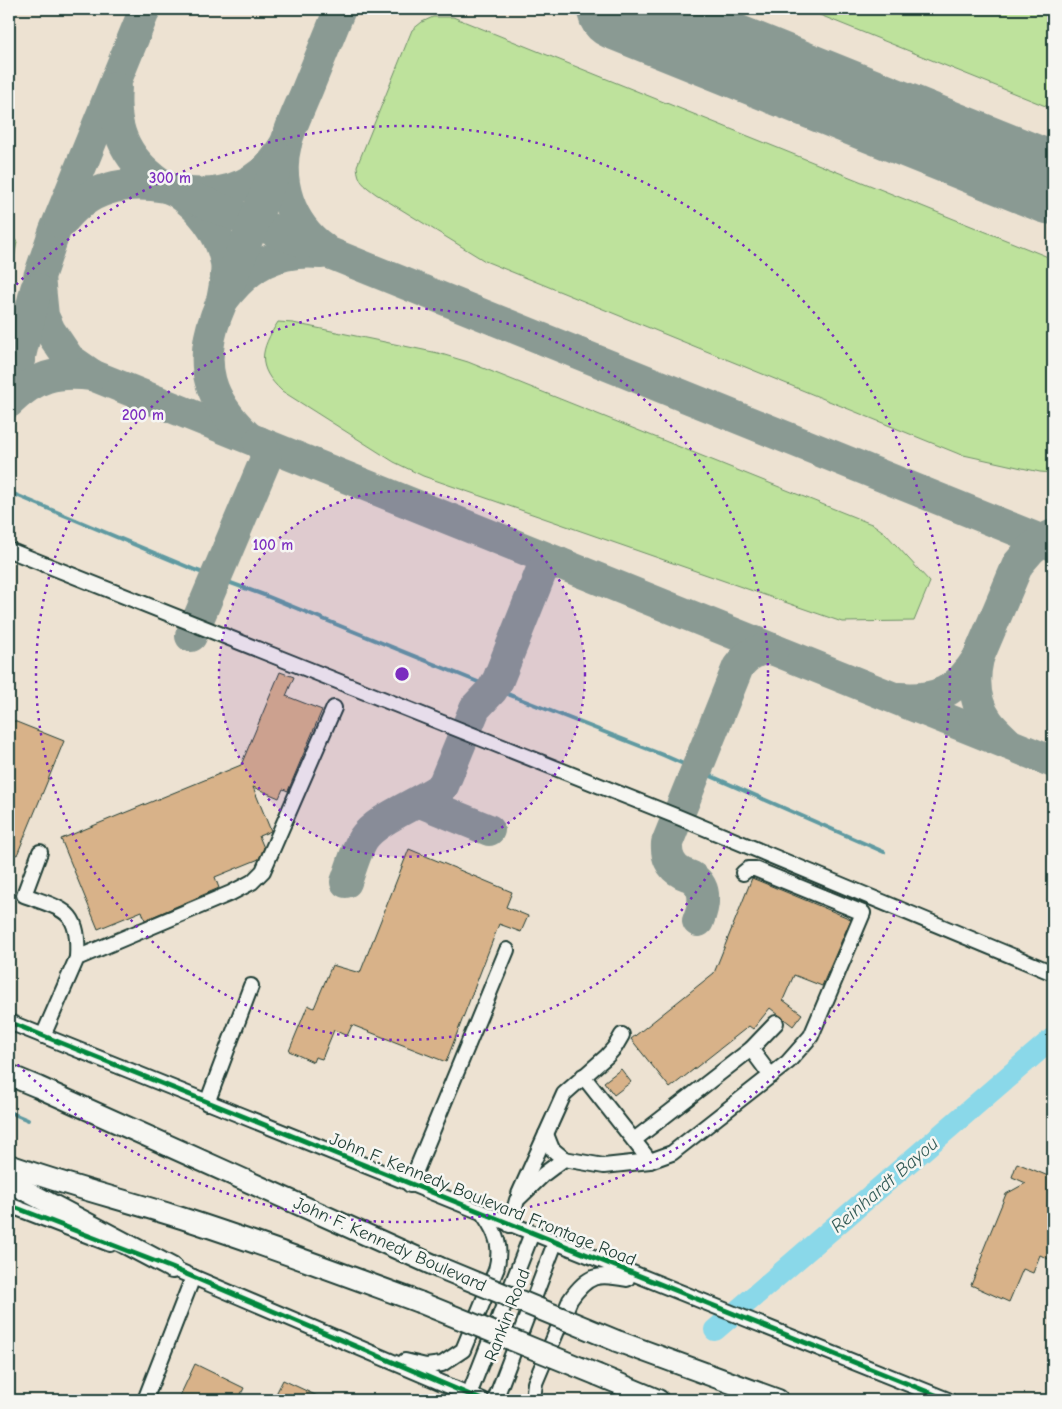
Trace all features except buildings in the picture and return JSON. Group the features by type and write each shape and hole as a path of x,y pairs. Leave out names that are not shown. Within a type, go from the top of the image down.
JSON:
{"highway":[{"name":"John F. Kennedy Boulevard","path":"9,1075 438,1266 617,1341 778,1400"},
{"path":"9,1164 50,1180 172,1216 334,1271 419,1302 658,1400"},
{"path":"9,1182 172,1268"}],"street":[{"path":"9,550 678,817 1053,973"},
{"path":"77,958 231,893 252,882 264,871 334,708"},
{"path":"40,852 24,895 64,910 73,921 78,939 77,958 43,1036"},
{"path":"546,1134 552,1148 564,1159 604,1166 650,1161 672,1153 788,1062 811,1036 863,913 755,869 748,869 743,873"},
{"path":"410,1184 507,950"},
{"path":"207,1102 251,986"},
{"name":"John F. Kennedy Boulevard Frontage Road","path":"9,1022 948,1400"},
{"path":"634,1140 751,1049 776,1023"},
{"path":"510,1225 517,1200 530,1168 564,1094 607,1056 622,1035"},
{"path":"751,1049 771,1076"},
{"path":"583,1076 650,1161"},
{"path":"517,1200 544,1174 564,1159"},
{"path":"9,1205 172,1268 473,1398"},
{"path":"370,1353 426,1366 442,1364 463,1350 496,1270 499,1257 494,1230 484,1214"},
{"name":"Rankin Road","path":"473,1398 532,1233"},
{"name":"Rankin Road","path":"495,1400 555,1243"},
{"path":"533,1400 535,1383 570,1300 578,1288 591,1279 605,1275 665,1287"},
{"path":"144,1400 193,1277"}],"shaded area":[{"path":"9,9 1053,9 1053,1400 9,1400"}],"green space":[{"path":"805,9 1053,9 1053,109"},
{"path":"433,17 453,17 1053,259 1053,473 1040,472 959,454 485,261 376,194 362,183 357,166 412,30 422,22"},
{"path":"9,232 17,242 9,286"},
{"path":"278,322 293,323 438,353 468,362 874,525 885,533 930,582 914,621 842,622 423,476 394,462 282,391 268,374 264,358 267,341"}],"waterway":[{"path":"9,492 195,570 264,595 663,755 884,852"},
{"name":"Reinhardt Bayou","path":"715,1330 1053,1038"},
{"path":"9,1112 28,1120"}],"taxiway":[{"path":"145,9 55,230 39,277 43,316 50,331 69,359 92,375 1053,762"},
{"path":"323,248 302,227 294,215 285,187 283,158 290,130 340,9"},
{"path":"61,223 83,201 108,189 136,185 166,187 142,168 132,157 125,145 117,119 115,104 116,87"},
{"path":"286,143 266,170 243,185 221,192 210,193 198,194 176,191 201,213 219,241 226,262 222,301 242,278 264,262 290,254 305,252 321,253"},
{"path":"247,436 234,423 216,395 210,381 208,350 216,316 280,158"},
{"path":"166,187 1053,545"},
{"path":"9,402 36,289"},
{"path":"9,402 28,386 47,377 67,374 92,375"},
{"path":"191,636 265,461 264,451 259,442"},
{"path":"1007,742 983,715 977,699 975,675 978,658 1018,564 1031,549 1042,540 1053,535"},
{"path":"346,882 358,849 370,831 389,817 443,786 475,708 492,690 498,680 541,572 548,565 559,563"},
{"path":"698,921 702,910 703,892 698,882 692,877 674,868 668,857 667,843 738,667 753,653 773,649"},
{"path":"899,698 925,698 945,691 962,679 978,658"},
{"path":"420,802 489,830"}],"runway":[{"path":"618,9 1053,184"}],"cycle path":[{"path":"9,1022 948,1400"},
{"path":"9,1205 172,1268 482,1400"}]}
